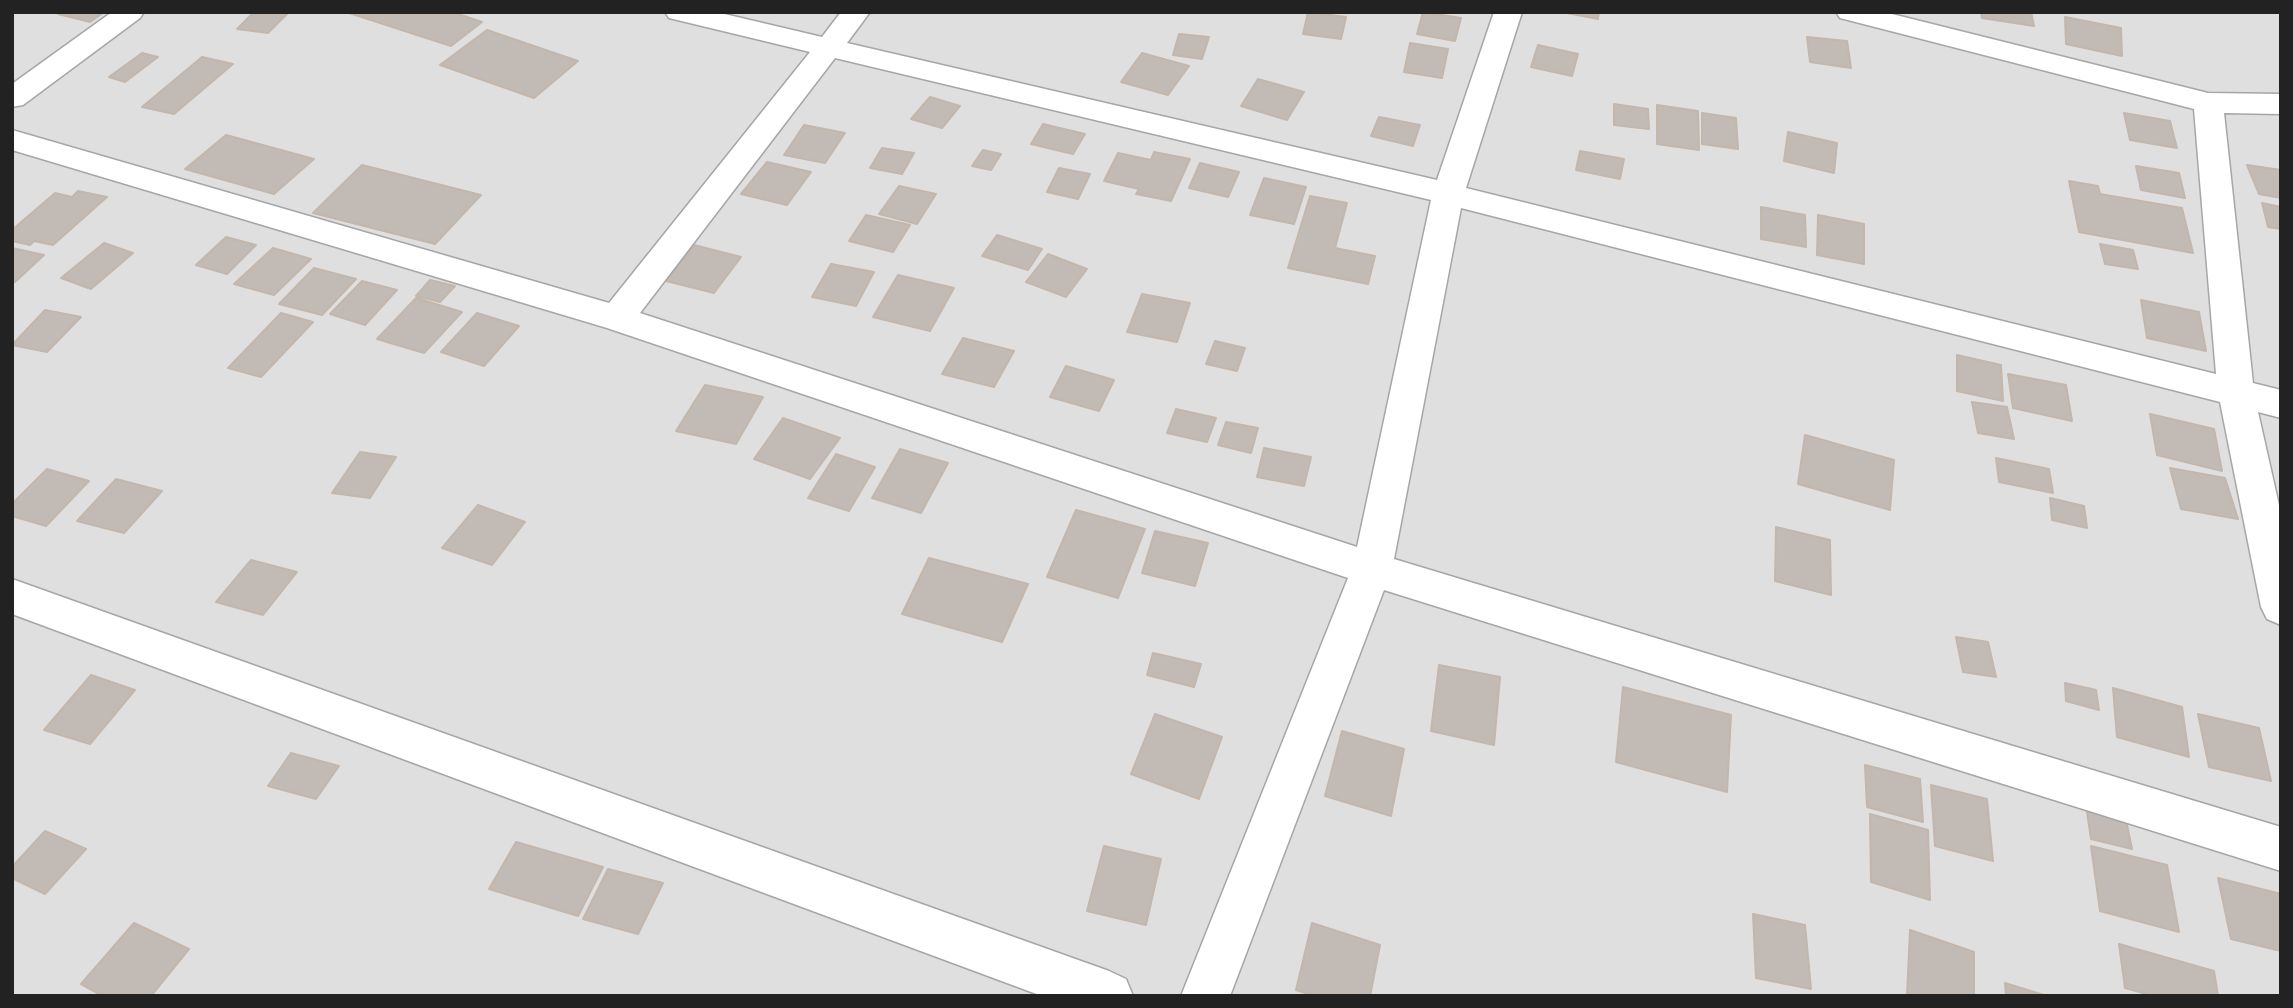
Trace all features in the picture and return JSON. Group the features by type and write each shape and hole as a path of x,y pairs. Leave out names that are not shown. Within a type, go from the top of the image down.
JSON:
{"street":[{"path":"12,98 130,12"},
{"path":"678,12 1448,194 2281,404"},
{"path":"617,318 856,12"},
{"path":"1205,996 1371,569 1448,194 1508,12"},
{"path":"1850,12 2208,103 2281,104"},
{"path":"2208,103 2236,393 2281,607"},
{"path":"12,140 617,318 1371,569 2281,849"},
{"path":"12,596 1109,996"}],"shaded area":[{"path":"12,12 2281,12 2281,996 12,996"}],"building":[{"path":"104,12 90,22 58,14"},
{"path":"254,12 289,12 268,33 237,29"},
{"path":"346,12 452,12 482,22 451,46"},
{"path":"1308,12 1346,17 1341,39 1303,34"},
{"path":"1423,12 1461,18 1455,41 1417,34"},
{"path":"1562,12 1599,12 1598,19"},
{"path":"1981,12 2031,12 2034,26 1982,18"},
{"path":"2065,17 2121,28 2122,56 2066,44"},
{"path":"487,30 578,61 534,98 440,65"},
{"path":"1179,34 1209,37 1202,59 1173,55"},
{"path":"1807,37 1847,41 1851,68 1810,62"},
{"path":"1410,43 1448,49 1442,78 1404,72"},
{"path":"1538,45 1578,54 1572,76 1531,67"},
{"path":"142,53 158,57 125,82 109,77"},
{"path":"1142,53 1189,66 1168,95 1121,82"},
{"path":"202,57 233,64 174,114 142,107"},
{"path":"1258,79 1304,92 1287,120 1241,106"},
{"path":"930,97 960,106 942,128 911,119"},
{"path":"1614,104 1648,109 1649,129 1614,125"},
{"path":"1657,105 1698,111 1699,150 1657,144"},
{"path":"1702,113 1736,118 1738,149 1702,144"},
{"path":"2124,113 2170,121 2177,148 2130,140"},
{"path":"1379,117 1420,125 1413,146 1371,136"},
{"path":"1043,124 1085,134 1073,154 1031,144"},
{"path":"804,125 845,133 825,163 784,155"},
{"path":"1788,132 1837,143 1834,173 1784,161"},
{"path":"226,135 314,159 274,194 185,169"},
{"path":"882,148 914,153 902,174 870,168"},
{"path":"983,150 1001,154 991,170 972,166"},
{"path":"1580,151 1624,159 1620,179 1576,170"},
{"path":"1154,152 1190,159 1171,201 1136,194 1139,189 1104,181 1118,153 1151,160"},
{"path":"767,162 811,172 787,205 741,194"},
{"path":"1200,163 1239,172 1228,197 1189,188"},
{"path":"362,165 481,195 435,244 313,213"},
{"path":"2247,165 2281,170 2281,198 2259,194"},
{"path":"2136,166 2179,173 2185,198 2141,190"},
{"path":"1059,168 1090,174 1078,199 1047,192"},
{"path":"1264,178 1306,187 1294,224 1250,215"},
{"path":"2069,181 2098,186 2100,194 2182,208 2193,253 2079,232"},
{"path":"899,186 936,194 917,224 879,214"},
{"path":"78,191 107,197 53,245 34,241 30,245 12,241 12,230 55,193 72,197"},
{"path":"1310,196 1347,203 1335,248 1375,256 1368,284 1288,268"},
{"path":"2262,203 2281,207 2281,229 2268,227"},
{"path":"1761,207 1805,215 1806,247 1761,239"},
{"path":"866,215 910,225 893,252 849,241"},
{"path":"1818,215 1864,224 1864,264 1817,255"},
{"path":"997,235 1042,249 1028,270 982,256"},
{"path":"226,237 256,245 227,274 196,265"},
{"path":"104,243 133,253 91,289 61,278"},
{"path":"2100,244 2133,250 2138,269 2105,264"},
{"path":"694,245 741,257 714,293 666,281"},
{"path":"12,248 44,255 15,282 12,282"},
{"path":"273,248 311,259 274,295 234,284"},
{"path":"1048,254 1087,269 1066,297 1026,282"},
{"path":"831,264 874,272 856,306 812,297"},
{"path":"314,268 356,279 322,315 279,304"},
{"path":"898,275 954,288 930,331 873,317"},
{"path":"430,280 455,286 440,302 416,296"},
{"path":"362,281 397,290 365,325 330,314"},
{"path":"1142,294 1190,303 1177,342 1127,332"},
{"path":"416,298 462,312 424,353 377,339"},
{"path":"2141,300 2199,312 2206,351 2147,338"},
{"path":"45,310 81,317 47,352 12,345"},
{"path":"281,313 313,322 261,377 228,368"},
{"path":"477,313 519,326 484,366 441,352"},
{"path":"963,338 1014,351 994,387 942,374"},
{"path":"1215,341 1245,348 1237,371 1206,364"},
{"path":"1957,355 2001,365 2003,401 1957,391"},
{"path":"1066,366 1114,380 1099,411 1050,397"},
{"path":"2008,374 2066,385 2072,421 2013,408"},
{"path":"705,385 763,397 736,444 676,431"},
{"path":"1972,402 2007,407 2014,439 1978,433"},
{"path":"1176,409 1216,418 1207,442 1167,433"},
{"path":"2150,414 2214,429 2222,471 2157,455"},
{"path":"783,418 840,438 810,479 754,459"},
{"path":"1226,422 1258,428 1251,453 1218,445"},
{"path":"1805,435 1894,460 1890,510 1798,484"},
{"path":"1264,448 1311,457 1304,486 1257,477"},
{"path":"900,449 948,463 921,513 872,498"},
{"path":"360,452 396,457 370,498 332,493"},
{"path":"836,454 875,467 849,511 808,498"},
{"path":"1996,458 2049,469 2053,493 1999,482"},
{"path":"2170,468 2225,478 2238,519 2181,509"},
{"path":"47,469 89,481 46,526 12,516 12,504"},
{"path":"116,479 162,491 124,533 77,521"},
{"path":"2050,498 2084,506 2087,528 2052,520"},
{"path":"478,505 525,522 492,565 442,548"},
{"path":"1076,510 1145,529 1118,598 1047,577"},
{"path":"1776,527 1830,540 1831,595 1775,581"},
{"path":"1155,531 1208,543 1195,586 1142,573"},
{"path":"929,558 1028,584 1002,642 902,614"},
{"path":"251,560 297,572 263,615 216,602"},
{"path":"1956,637 1988,642 1996,677 1963,672"},
{"path":"1153,653 1201,664 1194,687 1147,675"},
{"path":"1439,665 1500,677 1494,745 1431,731"},
{"path":"91,675 135,690 90,744 44,730"},
{"path":"2065,683 2096,690 2099,710 2066,701"},
{"path":"1623,687 1731,715 1727,792 1616,762"},
{"path":"2113,688 2182,707 2189,757 2117,737"},
{"path":"1155,714 1222,737 1199,799 1131,774"},
{"path":"2198,714 2259,728 2271,781 2209,767"},
{"path":"1342,731 1404,749 1391,816 1325,796"},
{"path":"291,753 339,766 316,799 268,786"},
{"path":"1865,765 1920,779 1923,822 1867,807"},
{"path":"1931,785 1987,799 1993,861 1935,846"},
{"path":"2086,805 2125,815 2132,849 2091,839"},
{"path":"1870,814 1928,830 1930,900 1871,882"},
{"path":"45,831 86,849 45,894 12,878 12,867"},
{"path":"516,842 603,867 578,916 489,889"},
{"path":"1104,846 1161,859 1146,925 1087,911"},
{"path":"2091,846 2167,865 2179,932 2100,911"},
{"path":"608,869 663,883 638,934 583,919"},
{"path":"2218,878 2281,894 2281,951 2231,939"},
{"path":"1753,914 1805,925 1811,989 1756,978"},
{"path":"134,923 189,949 151,996 103,996 81,984"},
{"path":"1312,923 1380,945 1370,996 1315,996 1296,990"},
{"path":"1910,930 1974,952 1974,996 1907,996"},
{"path":"2119,944 2214,971 2218,996 2154,996 2125,988"},
{"path":"2005,983 2047,996 2006,996"}]}
